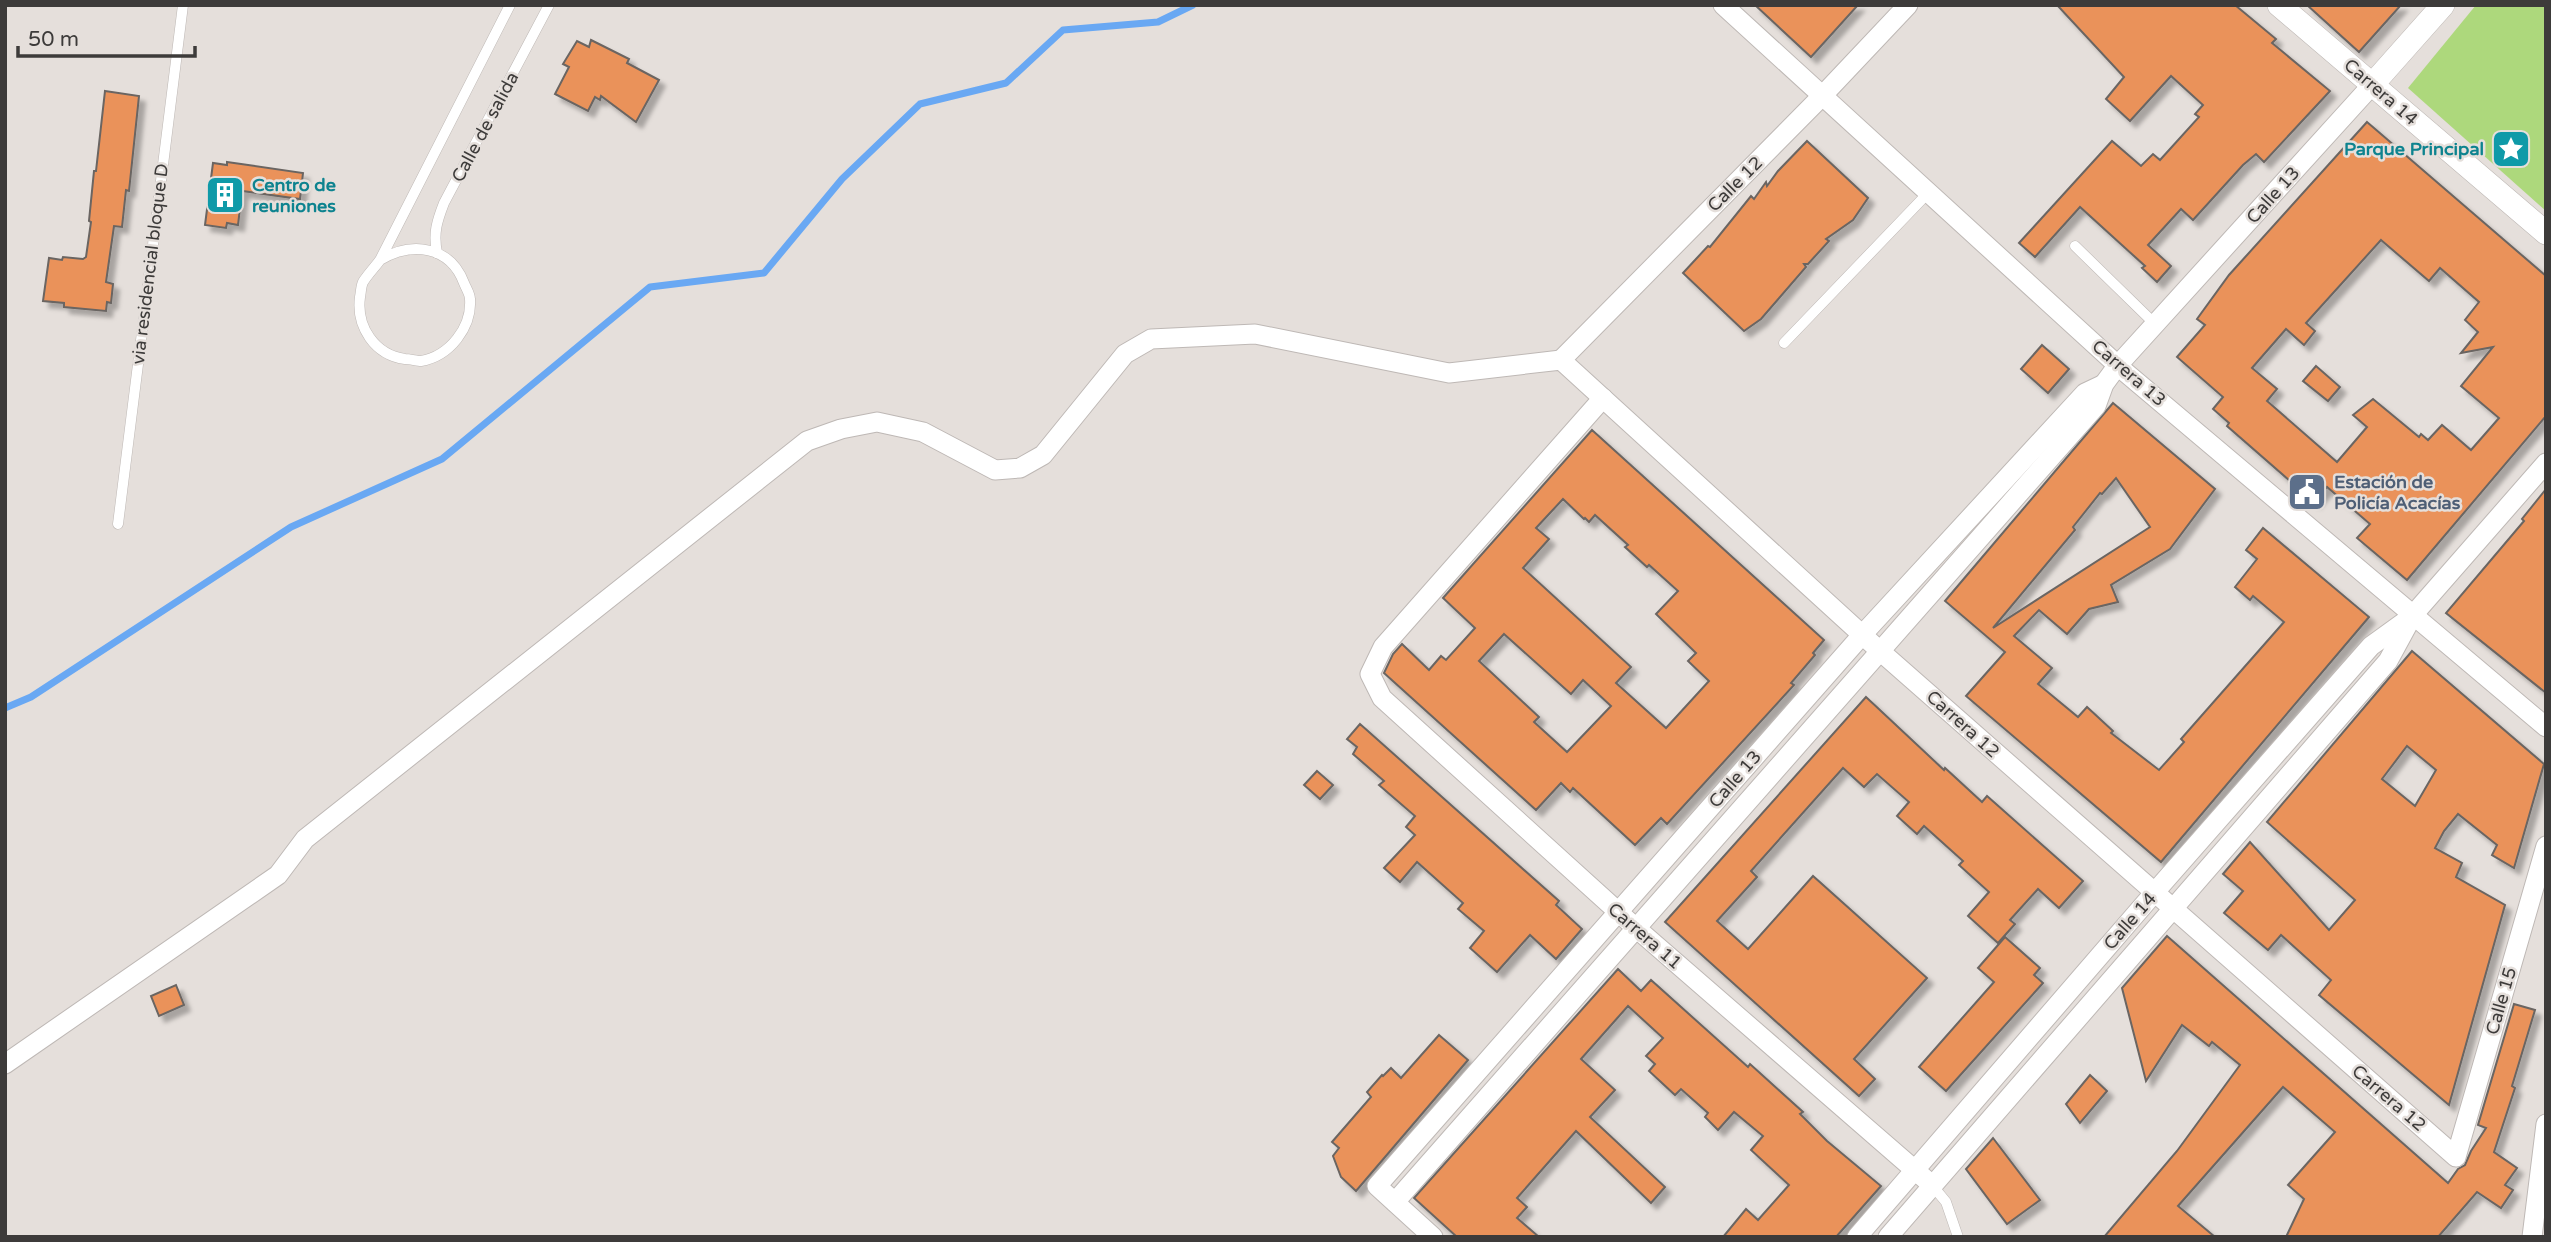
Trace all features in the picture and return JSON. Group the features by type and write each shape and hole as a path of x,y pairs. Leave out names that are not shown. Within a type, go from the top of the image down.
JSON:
{"street":[{"name":"Carrera 13","path":"1723,5 2118,365 2546,727"},
{"name":"Calle 12","path":"1561,360 1824,95 1908,5"},
{"name":"Carrera 14","path":"2279,5 2546,233"},
{"name":"Calle 13","path":"2104,384 2085,393 1862,635 1377,1186 1395,1202 2096,406 2104,384 2118,365 2443,5"},
{"path":"5,1064 278,875 305,839 807,441 841,429 877,422 923,432 995,470 1020,468 1043,455 1125,354 1151,340 1255,334 1449,373 1561,360"},
{"name":"Carrera 12","path":"1561,360 1862,635 2456,1157"},
{"name":"Carrera 11","path":"1603,398 1383,647 1370,674 1382,698 1618,913 1932,1185"},
{"name":"Calle 14","path":"1857,1237 2371,646 2413,615 2546,463"},
{"name":"Calle 14","path":"1888,1237 2388,661 2413,615"},
{"name":"Calle 15","path":"2456,1157 2546,846"},
{"path":"2532,1237 2546,1124"},
{"path":"1395,1202 1433,1237"}],"lane":[{"name":"via residencial bloque D","path":"118,524 183,5"},
{"path":"380,260 407,248 422,249 437,253 460,271 470,298 466,327 448,350 421,361 392,357 369,339 358,312 362,283 380,260 510,5"},
{"name":"Calle de salida","path":"437,253 435,230 444,203 549,5"},
{"path":"1784,343 1929,192"},
{"path":"2075,246 2156,325"},
{"path":"1932,1185 1946,1202 1958,1237"}],"green space":[{"name":"Parque Principal","path":"2476,5 2546,5 2546,211 2408,88"}],"building":[{"path":"1755,5 1858,5 1811,57"},
{"path":"2057,5 2235,5 2276,39 2272,43 2330,91 2264,162 2256,154 2193,220 2181,209 2148,245 2171,266 2157,282 2142,268 2145,266 2080,207 2035,257 2019,243 2112,141 2141,166 2153,154 2160,160 2199,117 2195,114 2203,105 2171,76 2130,121 2106,99 2124,77"},
{"path":"2307,5 2401,5 2359,52"},
{"path":"591,40 629,59 627,63 659,80 636,122 601,96 600,100 595,97 588,111 555,94 569,67 563,64 577,41 589,47"},
{"path":"105,91 139,96 129,191 126,190 122,227 114,226 106,282 113,284 111,303 107,302 106,311 64,307 64,303 43,301 49,258 62,260 63,257 86,257"},
{"path":"2367,122 2546,276 2546,416 2407,580 2357,538 2370,524 2327,487 2314,502 2227,426 2229,423 2213,409 2223,397 2177,357 2205,325 2197,319 2229,275","holes":["2381,240 2429,281 2440,268 2479,302 2465,320 2478,332 2461,353 2493,347 2461,386 2499,418 2471,450 2442,425 2428,440 2421,434 2419,437 2373,399 2353,415 2367,427 2337,462 2267,401 2277,389 2252,368 2286,329 2304,345 2315,331 2306,323"]},
{"path":"1807,141 1868,198 1853,220 1826,239 1829,241 1808,264 1804,264 1806,267 1761,319 1744,331 1683,273 1708,246 1710,247 1751,196 1754,199 1766,182 1767,186"},
{"name":"Centro de reuniones","path":"227,162 303,173 300,199 242,191 238,225 227,223 226,228 205,225 213,163 227,165"},
{"path":"2042,345 2069,369 2048,393 2021,369"},
{"path":"2316,366 2340,387 2328,401 2303,381"},
{"path":"2113,403 2215,489 2170,549 2111,585 2118,602 2089,609 2067,634 2039,610 2014,636 2052,668 2038,684 2078,717 2087,707 2113,731 2111,733 2159,770 2184,742 2181,739 2284,622 2253,596 2250,600 2235,587 2257,559 2246,550 2263,528 2369,617 2161,862 1966,696 2005,652 1945,601","holes":["2116,478 2150,527 1993,628 2075,530 2073,527 2100,493"]},
{"path":"1592,430 1824,640 1791,683 1794,685 1667,824 1661,818 1635,845 1573,788 1570,792 1561,783 1536,810 1384,673 1393,654 1402,644 1429,670 1441,656 1446,660 1475,628 1443,598","holes":["1563,499 1589,522 1595,515 1628,545 1625,547 1678,591 1656,614 1696,653 1688,661 1709,681 1666,728 1616,683 1631,667 1523,568 1549,539 1536,528","1504,634 1571,694 1583,680 1611,706 1567,752 1534,722 1539,717 1479,661"]},
{"path":"2546,489 2546,693 2446,613 2524,521 2522,519"},
{"path":"2412,651 2544,764 2514,868 2492,855 2497,845 2458,814 2435,848 2462,863 2456,877 2505,905 2449,1105 2319,995 2331,980 2281,935 2268,950 2224,913 2243,891 2223,874 2250,842 2329,930 2355,900 2267,822","holes":["2407,746 2436,770 2415,806 2382,779"]},
{"path":"1866,697 1944,770 1945,768 1982,802 1987,796 2083,881 2059,908 2038,889 2010,920 2015,924 1998,943 1968,916 1989,892 1959,865 1963,861 1924,826 1917,834 1897,816 1909,802 1877,774 1864,787 1843,768 1751,871 1757,877 1717,921 1748,949 1813,876 1927,978 1854,1059 1875,1079 1859,1096 1665,922"},
{"path":"1360,724 1559,901 1556,905 1582,929 1556,959 1530,935 1497,972 1470,948 1484,931 1458,909 1463,903 1417,862 1400,882 1384,868 1415,835 1406,827 1415,816 1379,785 1384,781 1353,754 1357,747 1347,739"},
{"path":"1317,771 1333,785 1320,799 1304,785"},
{"path":"2167,936 2448,1183 2458,1169 2465,1165 2486,1128 2478,1125 2514,1004 2535,1010 2512,1086 2515,1088 2494,1152 2517,1168 2505,1185 2513,1190 2501,1208 2477,1192 2438,1237 2286,1237 2304,1199 2288,1185 2335,1132 2283,1087 2178,1206 2215,1237 2104,1237 2177,1151 2240,1065 2212,1042 2209,1046 2182,1025 2146,1081 2122,988"},
{"path":"2005,937 2040,968 2034,975 2043,983 1946,1091 1919,1067 1994,982 1978,968"},
{"path":"1618,969 1641,991 1651,980 1748,1067 1750,1064 1803,1112 1800,1114 1827,1141 1881,1186 1836,1237 1723,1237 1746,1209 1758,1220 1789,1185 1751,1150 1763,1136 1734,1112 1718,1130 1705,1117 1708,1113 1681,1089 1675,1095 1649,1071 1655,1064 1646,1056 1663,1038 1628,1006 1581,1059 1615,1090 1590,1117 1665,1187 1651,1203 1576,1131 1517,1198 1527,1207 1517,1218 1539,1237 1457,1237 1414,1198"},
{"path":"176,985 184,1005 159,1016 151,996"},
{"path":"1439,1035 1468,1060 1356,1191 1341,1177 1333,1156 1339,1148 1332,1142 1371,1097 1367,1092 1382,1075 1391,1068 1401,1078"},
{"path":"2090,1075 2107,1091 2080,1123 2066,1104"},
{"path":"1993,1138 2040,1200 2007,1224 1966,1169"}],"waterway":[{"path":"5,708 31,697 291,527 442,459 650,287 764,273 842,179 920,104 1006,83 1063,30 1158,22 1193,5"}],"place":[{"name":"Parque Principal","path":"2511,149"},
{"name":"Centro de reuniones","path":"225,195"},
{"name":"Estación de Policía Acacías","path":"2307,492"}]}
